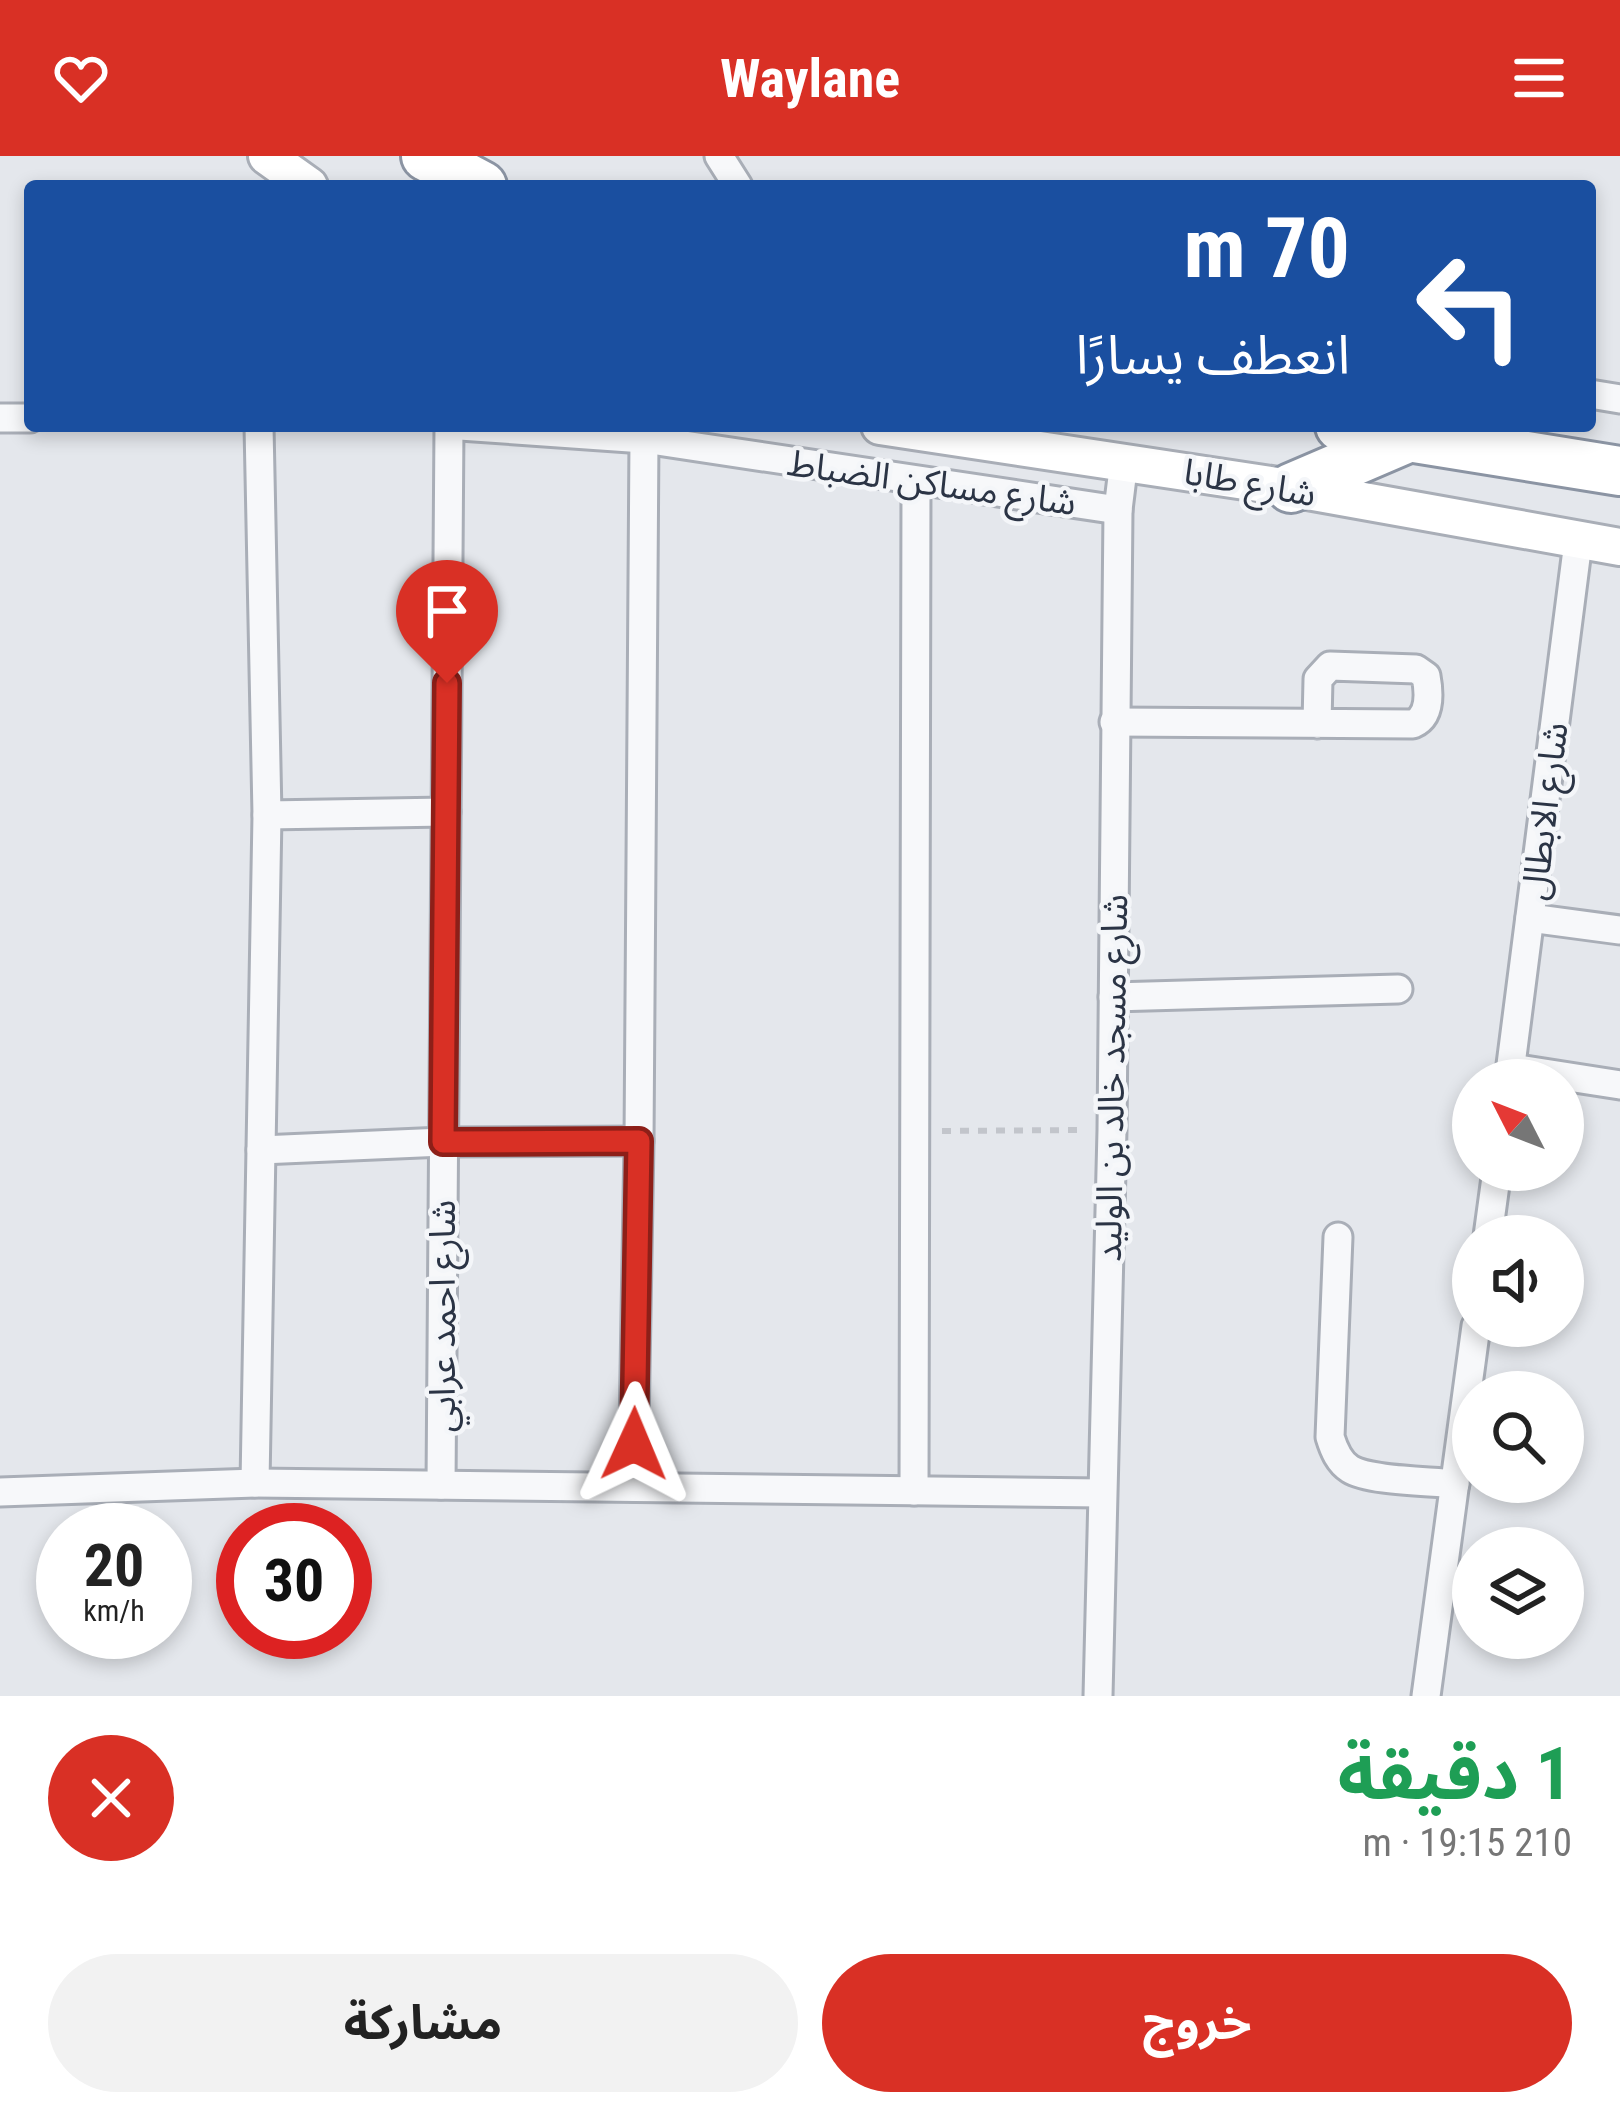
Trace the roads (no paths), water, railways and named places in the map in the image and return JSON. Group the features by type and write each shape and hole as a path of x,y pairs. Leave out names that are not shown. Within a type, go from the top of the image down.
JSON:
{"highway":[{"path":"427,156 471,180"},
{"path":"1378,432 1620,471"},
{"path":"1291,488 1410,437"}],"street":[{"path":"267,156 301,180"},
{"path":"255,1483 267,815 259,432"},
{"name":"شارع احمد عرابي","path":"441,1485 449,432"},
{"name":"شارع مساكن الضباط","path":"545,432 644,439 1118,510"},
{"name":"شارع طابا","path":"912,432 1291,488 1620,548"},
{"path":"633,1487 644,439"},
{"name":"شارع مسجد خالد بن الوليد","path":"1099,1696 1112,1130 1118,510 1124,461"},
{"path":"914,1491 916,481"},
{"name":"شارع الابطال","path":"1512,1059 1578,542"},
{"path":"1114,722 1316,724"},
{"path":"267,815 446,812"},
{"path":"1530,918 1620,930"},
{"path":"1113,997 1398,989"},
{"path":"1584,1081 1620,1084"},
{"path":"261,1150 443,1142 639,1141"},
{"path":"1338,1237 1330,1437 1335,1453 1346,1468 1363,1475 1452,1484"},
{"path":"0,1492 255,1483 1102,1493"},
{"path":"1426,1696 1452,1503"}]}
